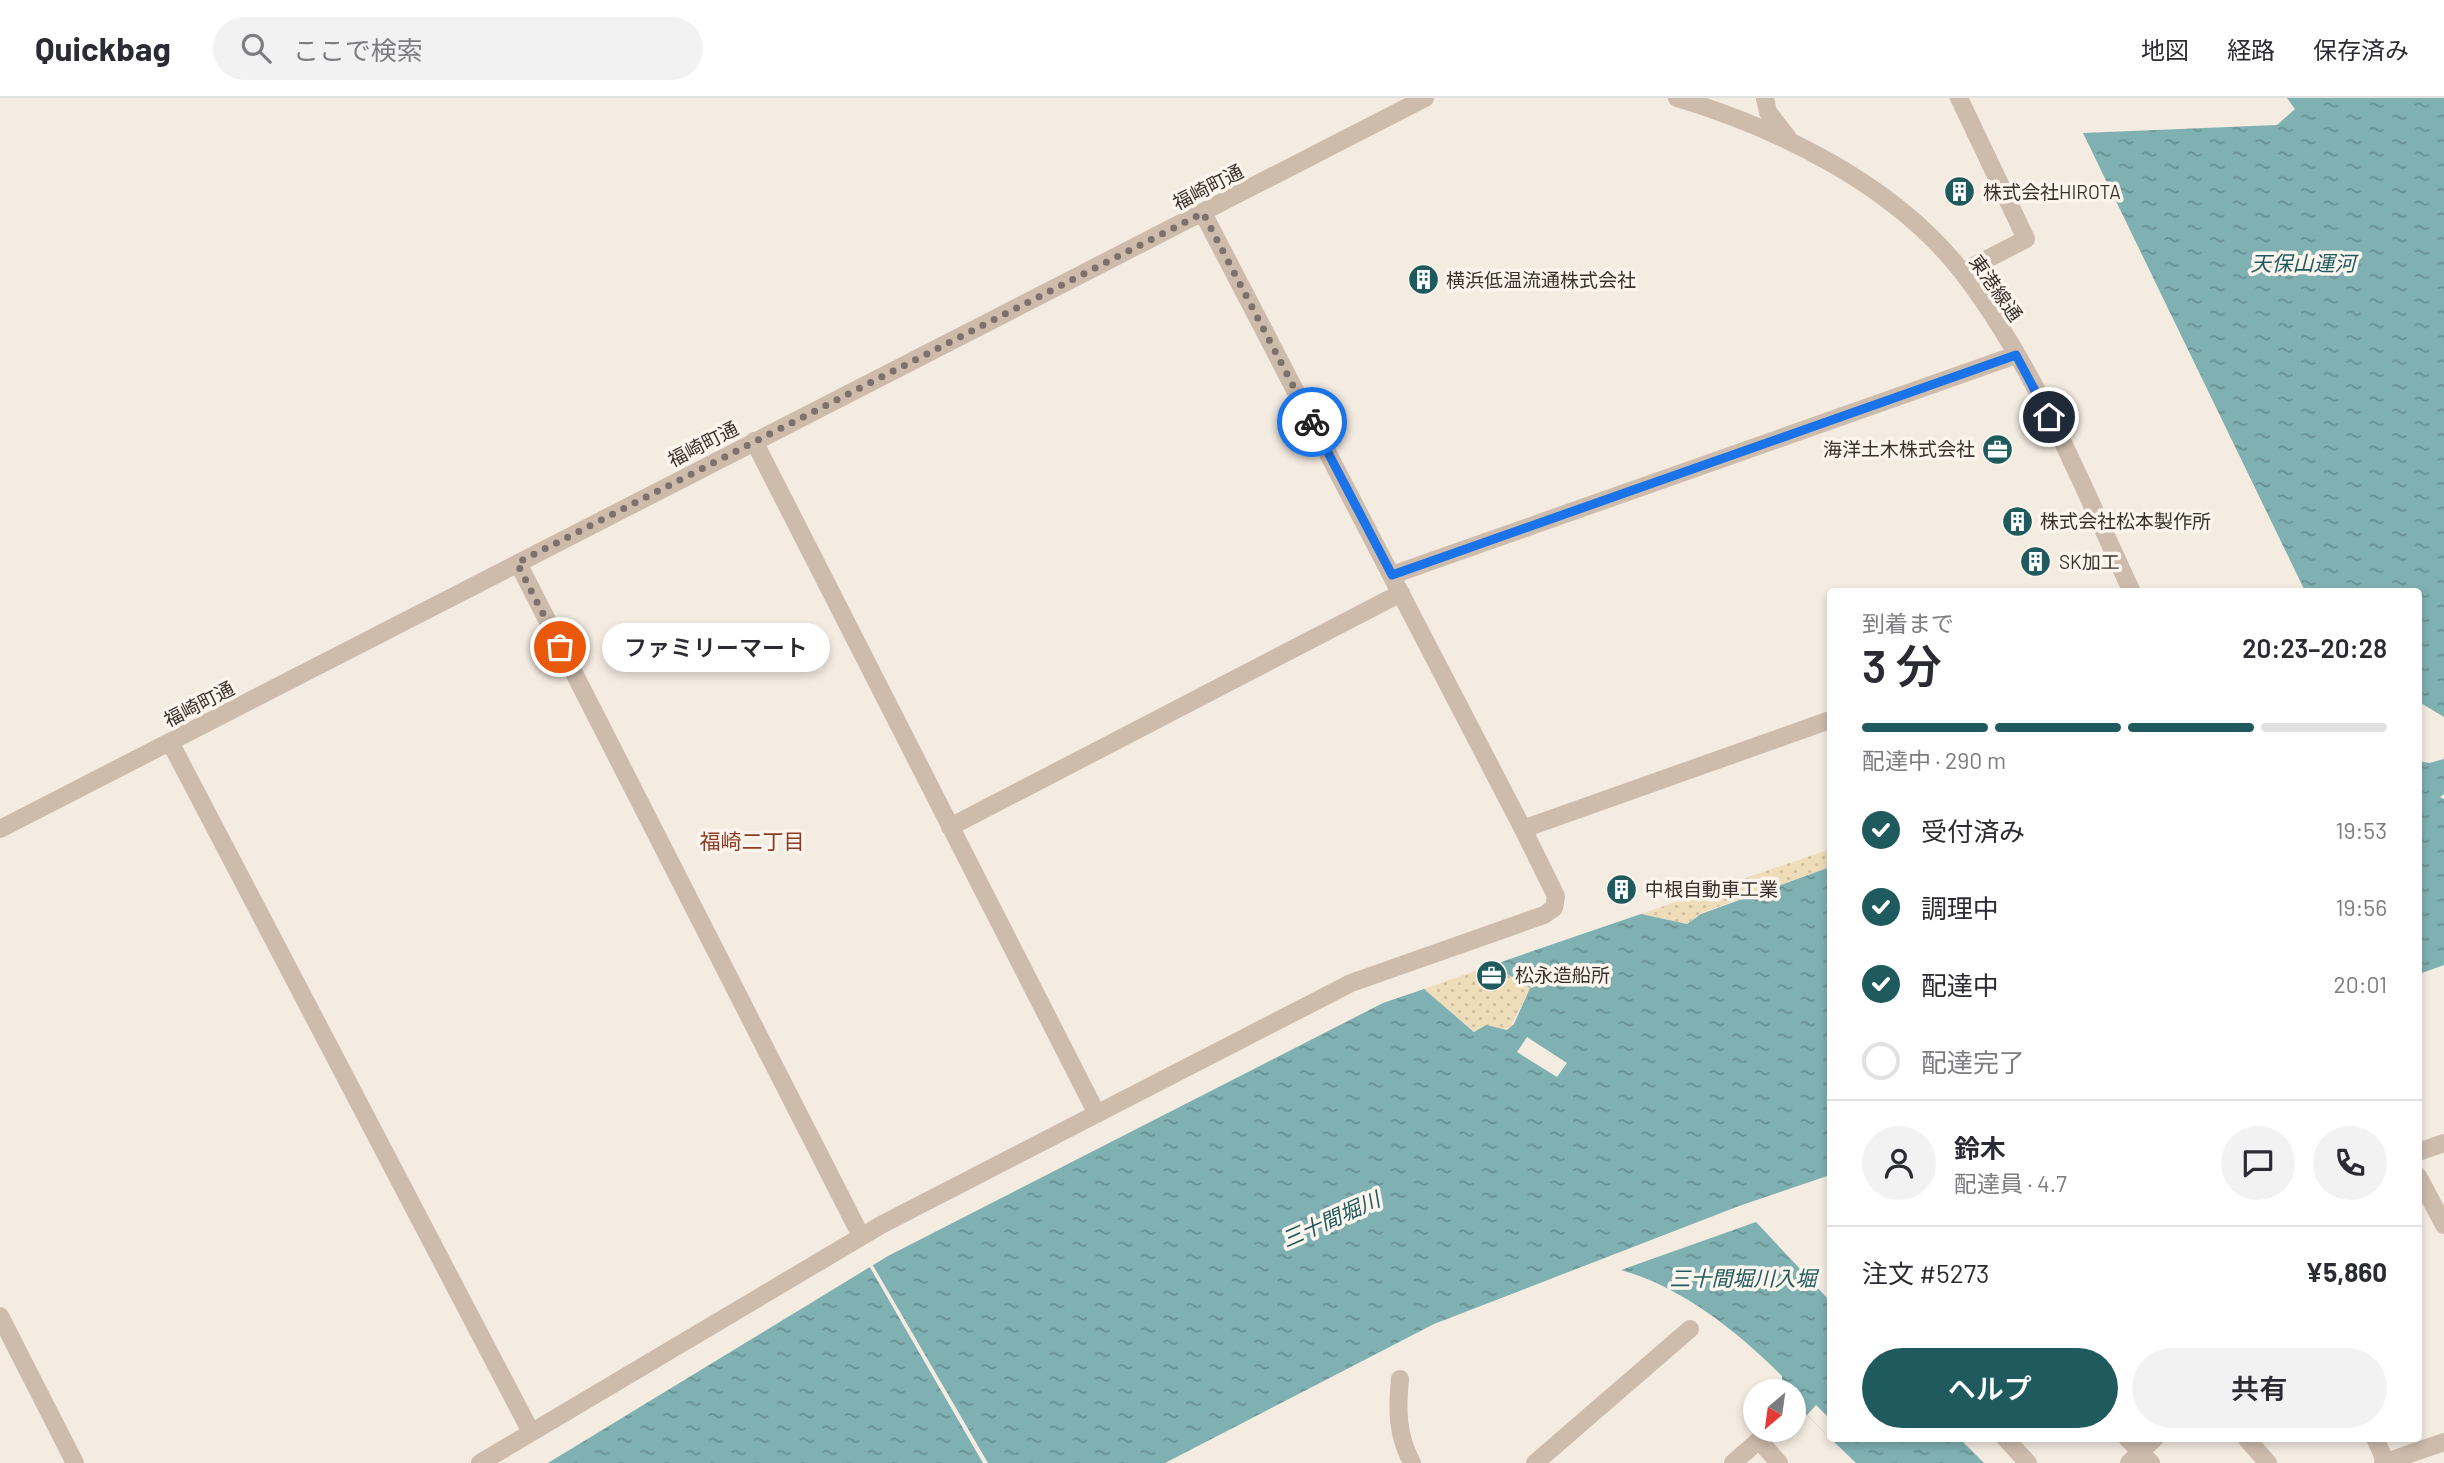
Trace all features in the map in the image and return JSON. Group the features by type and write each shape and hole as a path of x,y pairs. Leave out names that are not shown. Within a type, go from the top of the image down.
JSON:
{"street":[{"name":"福崎町通","path":"0,829 1425,98"},
{"name":"東港線通","path":"1676,98 1754,123 1790,140 1863,183 1912,220 1962,272 2016,355 2041,400 2130,588"},
{"path":"1765,98 1769,111 1790,140"},
{"path":"1959,98 2026,239 1962,272"},
{"path":"480,1463 861,1236 1097,1114 1351,983 1544,915 1554,908 1556,896 1203,213"},
{"path":"1392,575 2016,355"},
{"path":"754,441 1097,1114"},
{"path":"517,563 861,1236"},
{"path":"950,827 1401,593"},
{"path":"1522,829 1827,721"},
{"path":"170,742 531,1432"},
{"path":"2422,1184 2444,1225"},
{"path":"0,1317 75,1463"},
{"path":"1535,1463 1689,1329"},
{"path":"1400,1379 1396,1415 1404,1448 1412,1463"},
{"path":"1733,1463 1759,1440 1779,1463"},
{"path":"2009,1442 2028,1463"},
{"path":"2129,1442 2140,1460 2152,1442"},
{"path":"2249,1442 2268,1463"},
{"path":"2377,1442 2385,1462 2444,1442"}],"sand":[{"path":"1827,850 1827,868 1701,913 1687,924 1641,914"},
{"path":"1501,962 1504,972 1530,988 1510,1028 1475,1032 1424,989"}],"water":[{"name":"天保山運河","path":"2287,98 2444,98 2444,717 2422,704 2422,588 2304,588 2083,133 2277,125 2295,109"},
{"path":"2444,759 2444,794 2440,797 2444,799 2444,965 2422,973 2422,762 2429,763"},
{"name":"三十間堀川","path":"1827,868 1827,1176 1739,1206 1434,1324 1165,1463 548,1463 888,1256 1383,1003 1424,989 1474,1032 1486,1025 1507,1030 1514,1024 1530,988 1504,972 1501,962 1641,914 1687,924 1701,914"},
{"name":"三十間堀川入堀","path":"1756,1222 1827,1298 1827,1435 1806,1414 1806,1379 1782,1379 1747,1343 1708,1313 1687,1299 1621,1270"},
{"path":"1834,1442 1963,1442 1984,1463 1856,1463"}],"pier":[{"path":"1527,1037 1567,1063 1557,1077 1517,1052"},
{"path":"871,1262 988,1463 983,1463 868,1264"},
{"path":"1816,1405 1827,1416 1827,1435 1807,1415"}],"way so far":[{"path":"560,647 517,563 1203,213 1312,422"}],"place":[{"name":"株式会社HIROTA","path":"1960,192"},
{"name":"横浜低温流通株式会社","path":"1423,280"},
{"name":"海洋土木株式会社","path":"1998,449"},
{"name":"株式会社松本製作所","path":"2017,521"},
{"name":"SK加工","path":"2036,562"},
{"name":"ファミリーマート","path":"560,647"},
{"name":"中根自動車工業","path":"1622,889"},
{"name":"松永造船所","path":"1492,975"}],"district":[{"name":"福崎二丁目","path":"752,842"}],"route":[{"path":"1312,422 1392,575 2016,355 2049,417"}]}
